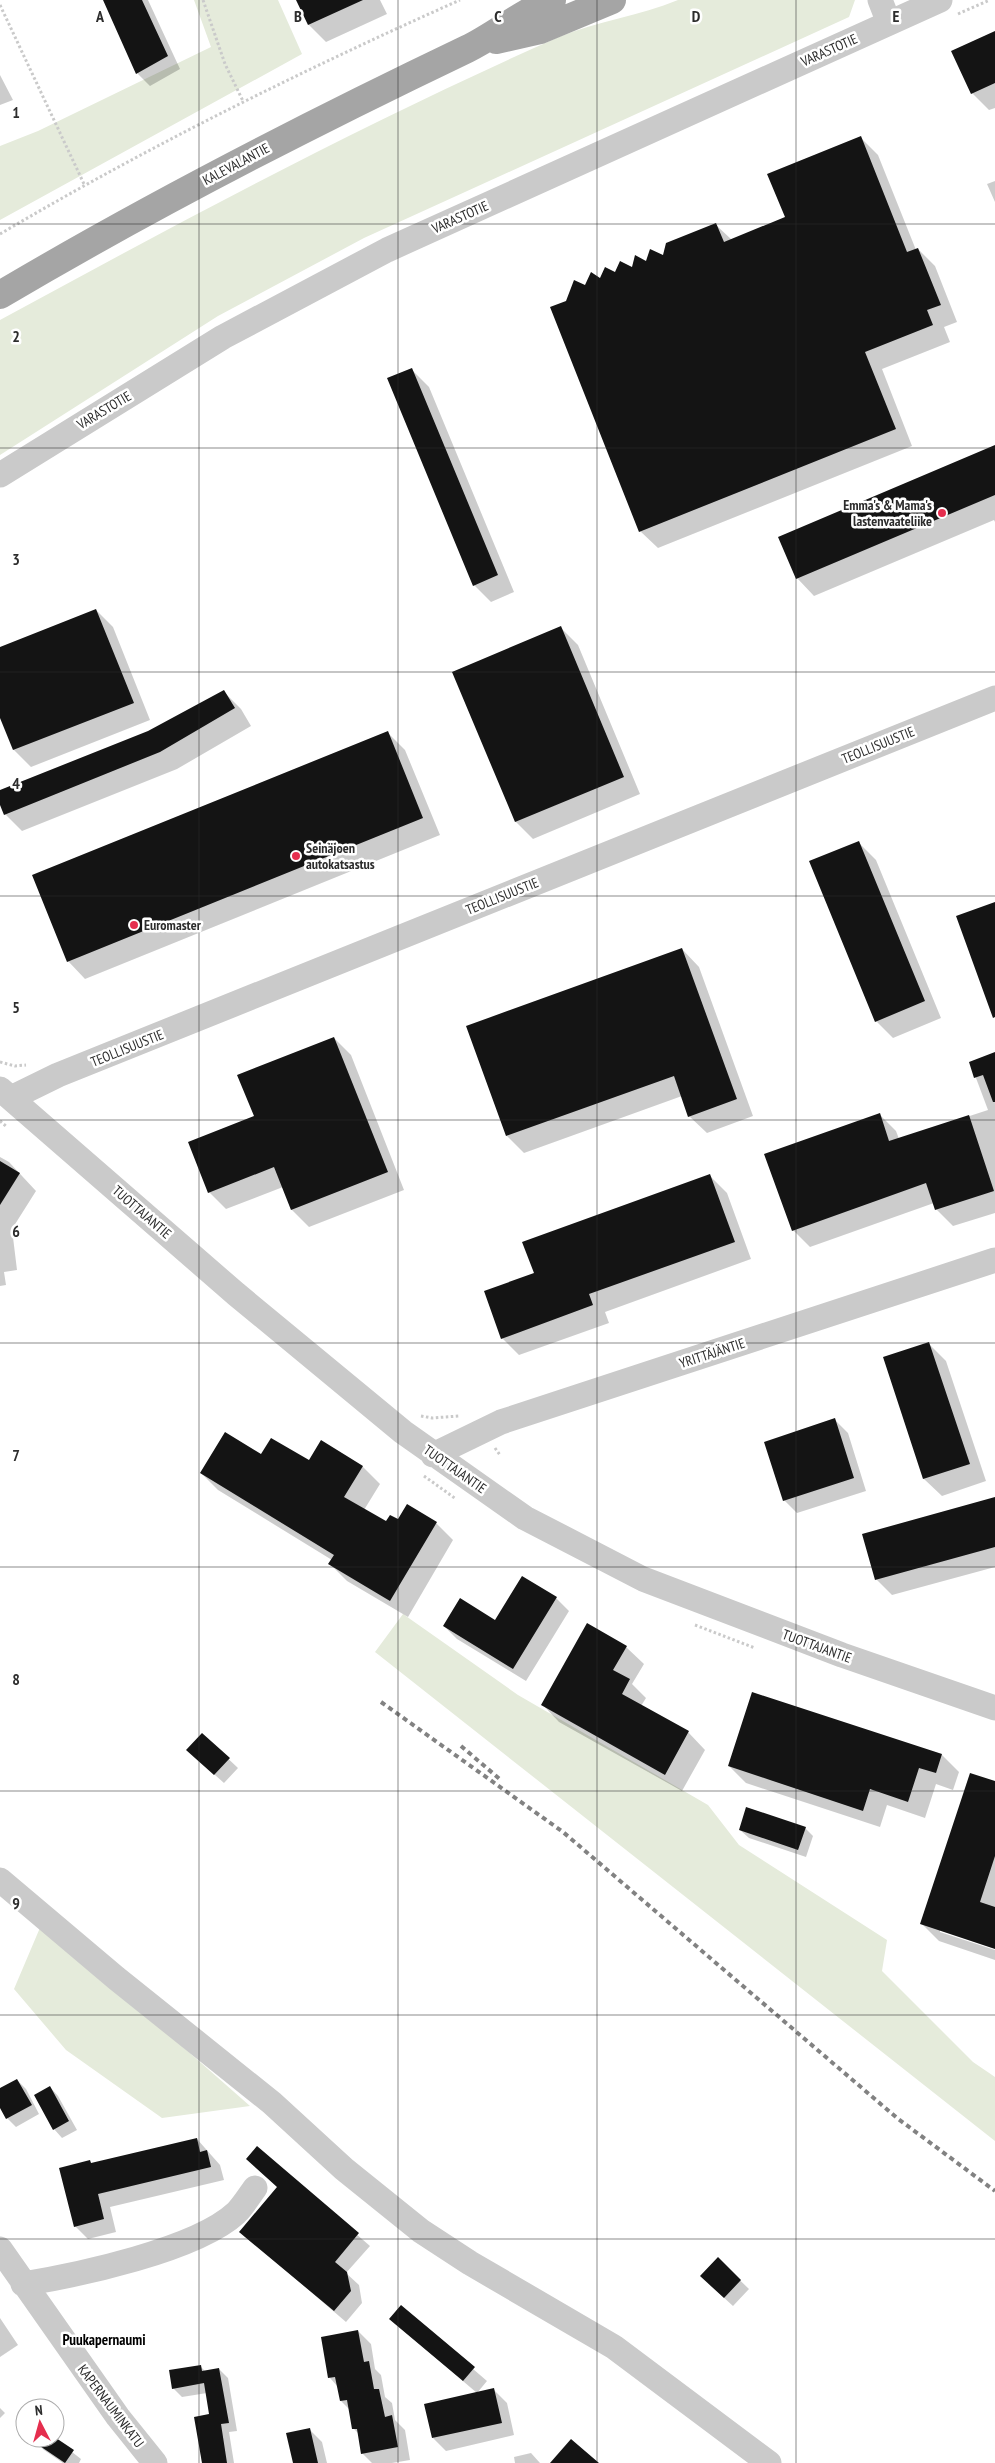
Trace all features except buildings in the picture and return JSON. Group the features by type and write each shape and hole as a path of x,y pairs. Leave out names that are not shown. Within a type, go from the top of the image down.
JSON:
{"main road":[{"name":"KALEVALANTIE","path":"0,295 102,235 293,134 478,44 535,7 552,0"},
{"name":"KALEVALANTIE","path":"478,44 540,30 612,0"}],"street":[{"path":"880,0 889,23"},
{"name":"VARASTOTIE","path":"0,474 223,337 387,250 889,23 911,6 947,8"},
{"name":"TEOLLISUUSTIE","path":"6,1094 58,1075 995,698"},
{"name":"TUOTTAJANTIE","path":"6,1094 236,1294 433,1455 525,1518 643,1579 842,1655 995,1708"},
{"name":"YRITTÄJÄNTIE","path":"433,1455 501,1422 995,1260"},
{"path":"0,1880 116,1978 272,2103 344,2170 421,2231 470,2263 614,2347 678,2392 769,2463"},
{"path":"23,2284 107,2266 202,2236 236,2212 255,2188"},
{"name":"KAPERNAUMINKATU","path":"0,2249 118,2417 155,2463"}],"path":[{"path":"203,0 225,64 243,101"},
{"path":"0,234 84,184 243,101 340,54 460,0"},
{"path":"947,8 990,0"},
{"path":"0,6 84,184"}],"green space":[{"path":"194,0 278,0 302,54 0,220 0,146 38,131 211,47"},
{"path":"678,0 855,0 849,17 364,238 218,316 0,455 0,320 277,172 488,69 573,31 664,6"},
{"path":"403,1614 518,1695 708,1805 739,1845 887,1940 882,1971 973,2062 995,2077 995,2141 375,1652"},
{"path":"42,1923 250,2106 162,2118 66,2050 14,1989"}],"railway":[{"path":"381,1702 563,1832 897,2118 995,2191"},
{"path":"461,1746 502,1781"}],"place":[{"name":"Emma's & Mama's lastenvaateliike","path":"942,513"},
{"name":"Seinäjoen autokatsastus","path":"296,856"},
{"name":"Euromaster","path":"134,925"}],"district":[{"name":"Puukapernaumi","path":"104,2339"}]}
